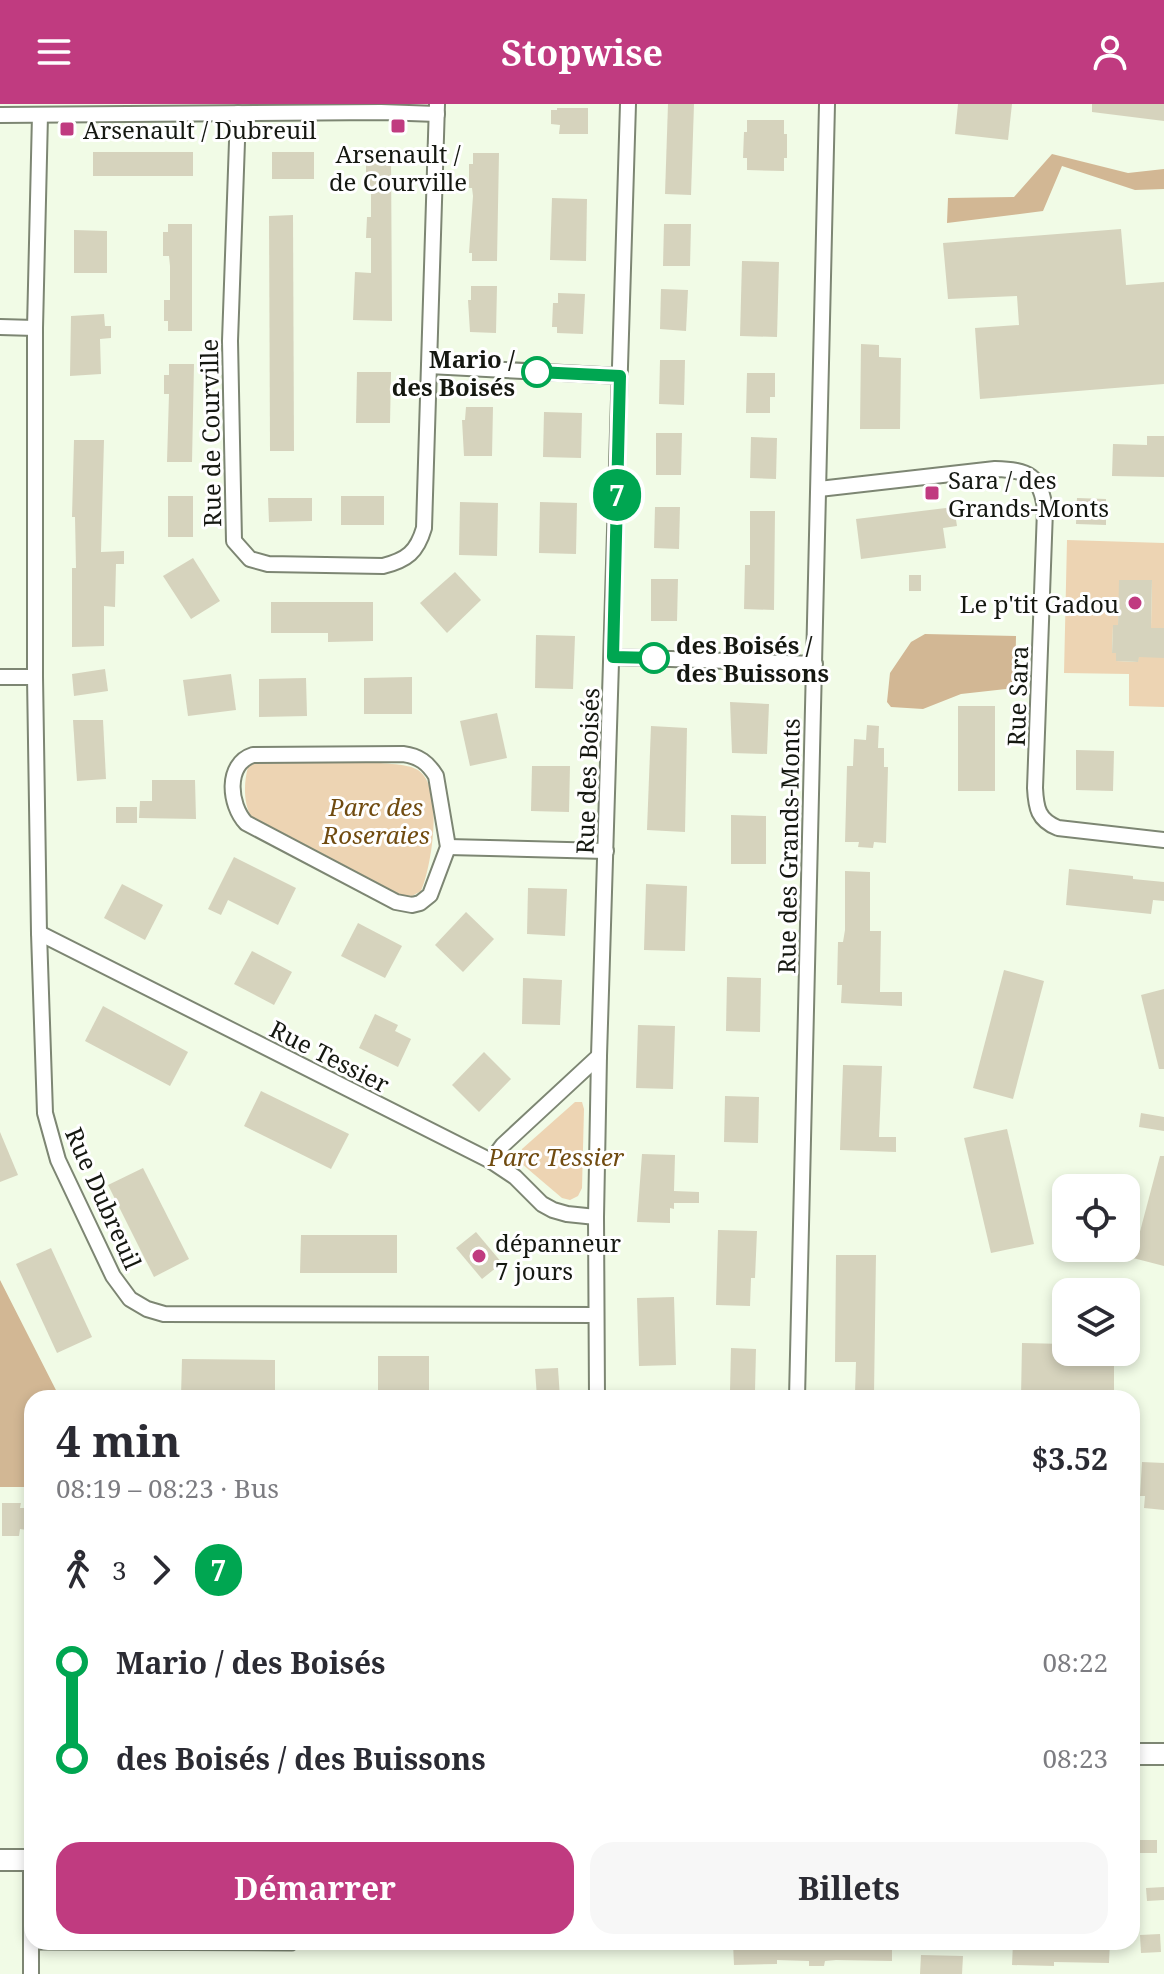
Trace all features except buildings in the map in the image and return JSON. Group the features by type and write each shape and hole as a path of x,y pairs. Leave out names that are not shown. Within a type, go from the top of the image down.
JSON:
{"street":[{"name":"Rue des Boisés","path":"597,1390 599,1056 628,104"},
{"name":"Rue des Grands-Monts","path":"797,1390 827,104"},
{"path":"0,115 437,109"},
{"name":"Rue de Courville","path":"238,113 230,341 234,541 250,559 268,564 383,566 401,562 411,555 420,544 424,528 437,109"},
{"name":"Rue Dubreuil","path":"40,115 35,328 39,933 42,1080 50,1138 58,1160 113,1276 130,1299 164,1314 596,1315"},
{"path":"0,327 35,328"},
{"path":"429,366 620,376"},
{"name":"Rue Sara","path":"819,489 995,469 1016,469 1038,481 1045,510 1035,788 1039,814 1044,821 1058,828 1164,840"},
{"path":"613,657 815,664"},
{"path":"0,677 35,677"},
{"path":"253,755 412,756 430,766 436,776 448,847 430,895 412,905 396,902 246,823 236,808 234,773 240,761 253,755"},
{"path":"448,847 606,851"},
{"name":"Rue Tessier","path":"39,933 491,1161 553,1210 596,1217"},
{"path":"491,1161 503,1145 599,1056"},
{"path":"1140,1754 1164,1754"},
{"path":"0,1860 24,1860"},
{"path":"31,1950 31,1974"}],"green space":[{"path":"1067,540 1164,543 1164,628 1151,628 1152,581 1120,580 1118,625 1113,626 1112,652 1116,653 1116,661 1138,662 1139,643 1164,658 1164,707 1129,706 1129,674 1064,673"},
{"name":"Parc des Roseraies","path":"364,762 416,769 425,777 431,790 434,826 421,891 412,896 401,895 251,816 245,798 245,785 248,767 255,763"},
{"name":"Parc Tessier","path":"575,1102 582,1102 584,1109 582,1188 578,1196 570,1200 562,1198 522,1164 520,1158 522,1149"}],"shaded area":[{"path":"1052,154 1128,173 1164,169 1164,189 1135,190 1062,166 1043,211 947,223 948,198 1014,197"},
{"path":"925,634 1016,636 1015,688 961,694 923,709 891,707 887,702 890,673 911,642"},
{"path":"0,1280 56,1390 24,1390 24,1487 0,1487"}],"bus line":[{"name":"7","path":"537,372 620,376 613,657 654,658"}],"place":[{"name":"Arsenault / de Courville","path":"398,126"},
{"name":"Arsenault / Dubreuil","path":"67,129"},
{"name":"Mario / des Boisés","path":"537,372"},
{"name":"Sara / des Grands-Monts","path":"932,493"},
{"name":"Le p'tit Gadou","path":"1135,603"},
{"name":"des Boisés / des Buissons","path":"654,658"},
{"name":"dépanneur 7 jours","path":"479,1256"}]}
